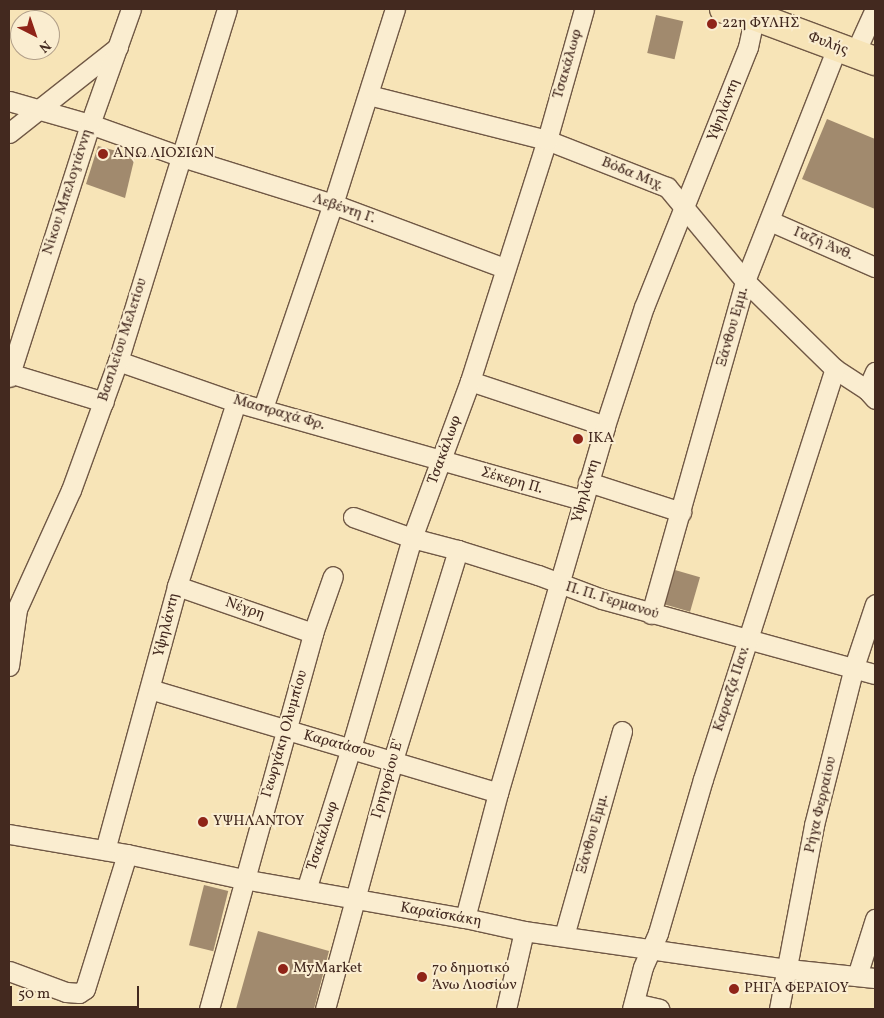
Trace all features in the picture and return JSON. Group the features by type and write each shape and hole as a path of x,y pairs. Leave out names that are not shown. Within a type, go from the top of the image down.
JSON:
{"main road":[{"name":"Φυλής","path":"724,9 755,13 856,54"}],"street":[{"name":"Νίκου Μπελογιάννη","path":"9,374 90,124 131,9"},
{"name":"Βασιλείου Μελετίου","path":"9,666 17,609 34,567 71,490 104,402 227,9"},
{"path":"263,408 333,204 395,9"},
{"name":"Τσακάλωφ","path":"306,890 351,748 412,538 470,381 504,268 546,140 584,9"},
{"name":"Ξάνθου Εμμ.","path":"651,614 745,281 770,221 856,54 875,9"},
{"name":"Υψηλάντη","path":"465,918 498,793 605,426 644,307 685,209 748,47 755,13"},
{"path":"9,133 118,47"},
{"name":"Βόδα Μιχ.","path":"369,95 546,140 667,187 745,281 835,369 871,395"},
{"name":"Λεβέντη Γ.","path":"9,101 90,124 182,157 333,204 504,268"},
{"name":"Γαζή Άνθ.","path":"770,221 875,266"},
{"name":"Μαστραχά Φρ.","path":"118,361 236,402 263,408 442,460"},
{"name":"Καρατζά Παν.","path":"633,1006 643,967 658,933 703,779 835,369"},
{"path":"871,395 875,372"},
{"path":"9,374 104,402"},
{"path":"470,381 605,426"},
{"name":"Υψηλάντη","path":"105,850 177,586 236,402"},
{"name":"Σέκερη Π.","path":"442,460 582,500"},
{"path":"588,482 681,512"},
{"name":"Π. Π. Γερμανού","path":"352,517 651,614 875,674"},
{"name":"Γρηγορίου Ε'","path":"325,1009 393,760 458,550"},
{"name":"Γεωργάκη Ολυμπίου","path":"209,1009 243,879 313,633 333,576"},
{"name":"Νέγρη","path":"177,586 313,633"},
{"name":"Ρήγα Φερραίου","path":"779,1009 814,824 854,667 875,604"},
{"name":"Καρατάσου","path":"150,690 393,760 498,793"},
{"name":"Ξάνθου Εμμ.","path":"564,936 622,731"},
{"name":"Καραϊσκάκη","path":"9,834 127,854 243,879 465,918 524,931 788,969 866,977"},
{"path":"9,971 66,992 79,993 87,986 127,854"},
{"path":"866,977 875,919"},
{"path":"506,1009 524,931"},
{"path":"633,1006 659,1009"}],"building":[{"path":"656,15 683,21 675,59 647,53"},
{"path":"827,119 875,139 875,209 802,179"},
{"path":"98,146 135,156 125,198 86,184"},
{"path":"675,570 700,577 690,612 665,605"},
{"path":"204,885 228,891 213,951 189,945"},
{"path":"258,931 329,951 314,1009 236,1009"}],"place":[{"name":"22η ΦΥΛΗΣ","path":"712,24"},
{"name":"ΑΝΩ ΛΙΟΣΙΩΝ","path":"103,154"},
{"name":"ΙΚΑ","path":"578,439"},
{"name":"ΥΨΗΛΑΝΤΟΥ","path":"203,822"},
{"name":"MyMarket","path":"283,969"},
{"name":"7ο δημοτικό Άνω Λιοσίων","path":"422,977"},
{"name":"ΡΗΓΑ ΦΕΡΑΙΟΥ","path":"734,989"}]}
